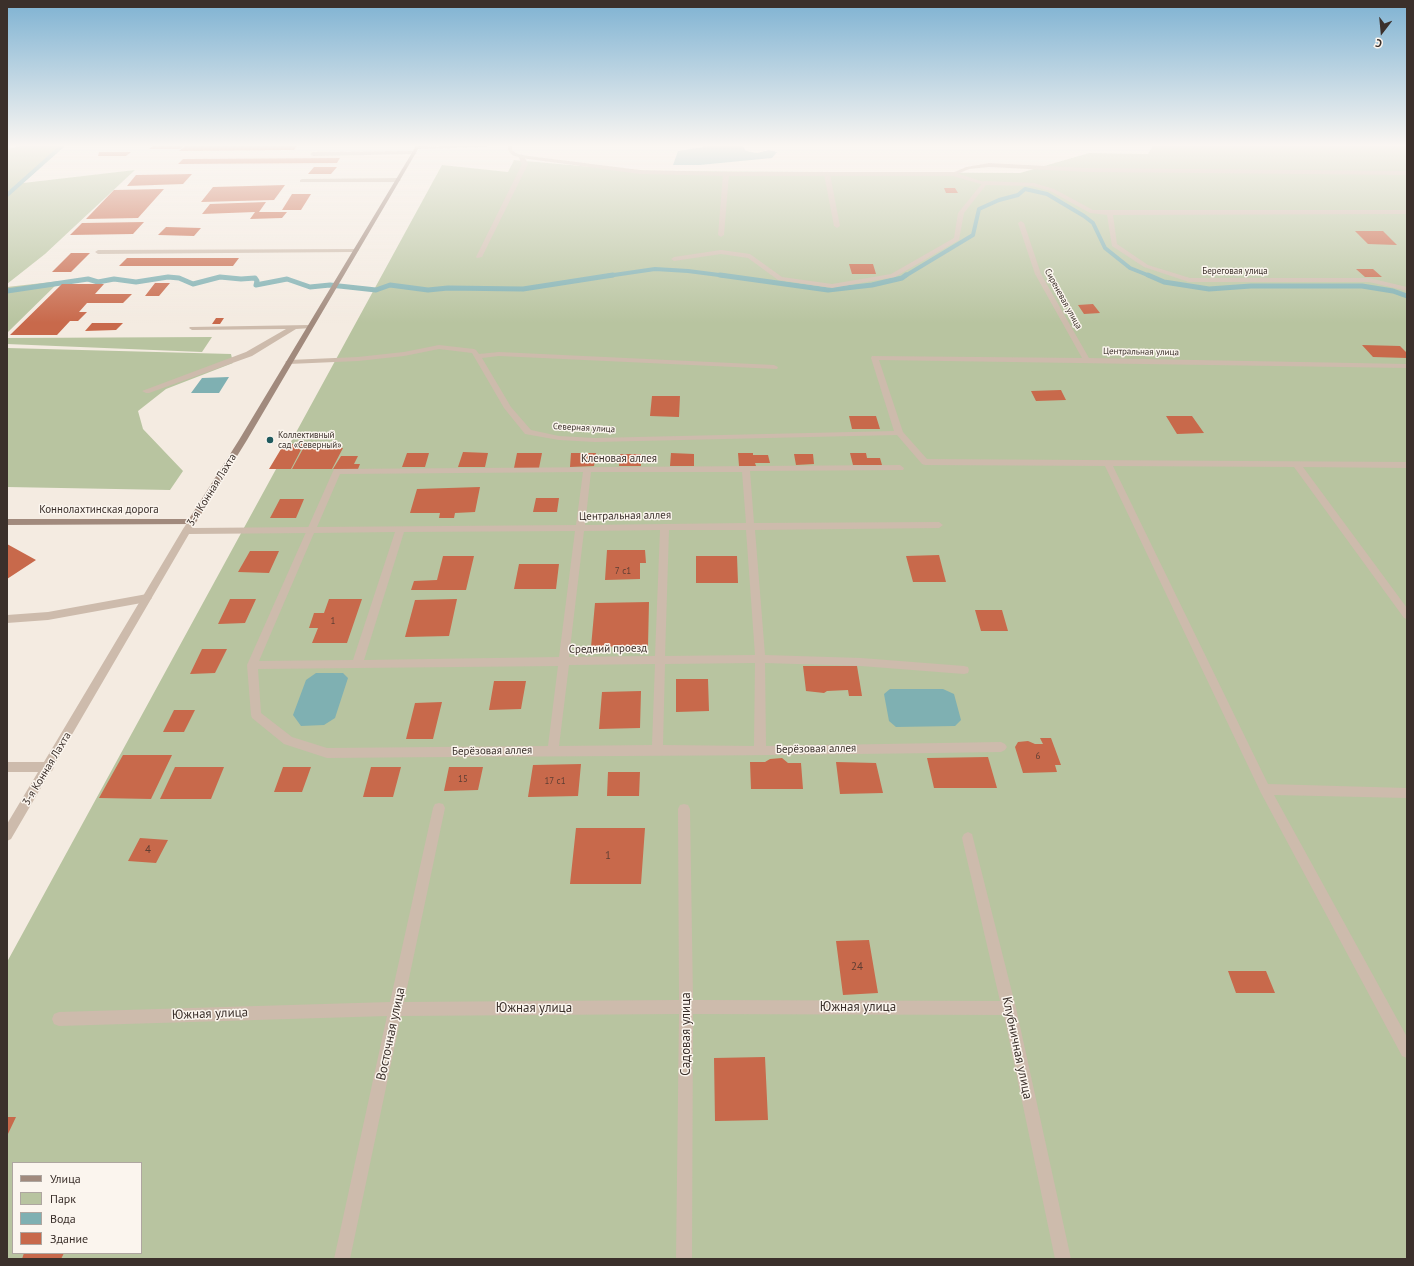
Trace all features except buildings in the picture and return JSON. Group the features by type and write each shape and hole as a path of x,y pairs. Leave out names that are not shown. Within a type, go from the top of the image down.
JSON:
{"main road":[{"name":"3-я Конная Лахта","path":"189,526 383,205"},
{"name":"Коннолахтинская дорога","path":"7,522 189,526"}],"street":[{"path":"479,258 505,205"},
{"path":"720,235 723,205"},
{"path":"833,205 837,226"},
{"path":"674,259 721,252 750,256 780,279 832,286 893,276 957,238 961,213 967,205"},
{"path":"1079,205 1092,212 1110,213 1407,212"},
{"name":"Береговая улица","path":"1110,213 1114,245 1146,266 1189,280 1369,280 1407,289"},
{"name":"Сиреневая улица","path":"1021,223 1038,274 1087,360"},
{"path":"98,252 356,250"},
{"path":"192,328 310,327"},
{"path":"146,391 249,354 293,328"},
{"path":"289,362 358,359 404,354 439,348 474,351 477,356 500,354 774,368"},
{"name":"Северная улица","path":"477,356 508,408 528,432 559,438 595,440 899,433"},
{"name":"Центральная улица","path":"899,433 875,358 1407,366"},
{"path":"899,433 924,462 1407,465"},
{"path":"1108,464 1265,789 1407,1051"},
{"path":"1297,465 1407,615"},
{"name":"Кленовая аллея","path":"337,471 900,468"},
{"path":"746,469 760,659 760,751"},
{"path":"553,751 587,470"},
{"name":"Берёзовая аллея","path":"337,471 252,665 256,715 288,741 327,753 657,750 760,751 1001,747"},
{"name":"Центральная аллея","path":"189,526 311,530 400,530 939,525"},
{"name":"3-я Конная Лахта","path":"7,835 48,768 189,526"},
{"path":"657,750 665,527"},
{"path":"357,664 400,530"},
{"path":"7,619 48,616 147,598"},
{"name":"Средний проезд","path":"252,665 760,659 861,662 964,670"},
{"path":"7,767 48,768"},
{"path":"1265,789 1407,793"},
{"name":"Восточная улица","path":"342,1259 397,1009 439,808"},
{"name":"Садовая улица","path":"684,809 686,1007 684,1259"},
{"name":"Клубничная улица","path":"968,838 1008,1008 1063,1259"},
{"name":"Южная улица","path":"59,1019 397,1009 686,1007 1008,1008"}],"green space":[{"path":"7,205 97,205 45,254 7,284"},
{"path":"420,205 1407,205 1407,1259 7,1259 7,962"},
{"path":"60,281 7,333 7,287"},
{"path":"212,337 202,352 7,344 7,338"},
{"path":"7,348 231,354 233,363 166,389 138,411 143,429 183,471 170,490 7,487"}],"water":[{"path":"229,377 219,393 191,393 202,378"},
{"path":"316,673 343,673 348,678 335,718 324,725 301,726 293,715 306,680"},
{"path":"890,689 943,689 954,694 961,720 955,726 896,727 889,721 884,694"}],"waterway":[{"path":"905,276 973,235 979,209 988,205"},
{"path":"1066,205 1093,223 1105,248 1130,268 1150,276"},
{"path":"607,276 655,269 688,271 727,276"},
{"path":"7,291 88,279 98,282 114,279 136,282 168,277 179,278 193,284 220,277 241,279 255,278 257,281 256,285 287,279 310,287 330,285 376,290 390,285 428,290 448,288 523,289 613,275"},
{"path":"720,275 828,290 872,285 902,278 906,275"},
{"path":"1148,275 1164,282 1209,289 1251,286 1362,286 1393,291 1407,296"}],"place":[{"name":"Коллективный сад «Северный»","path":"270,440"}]}
